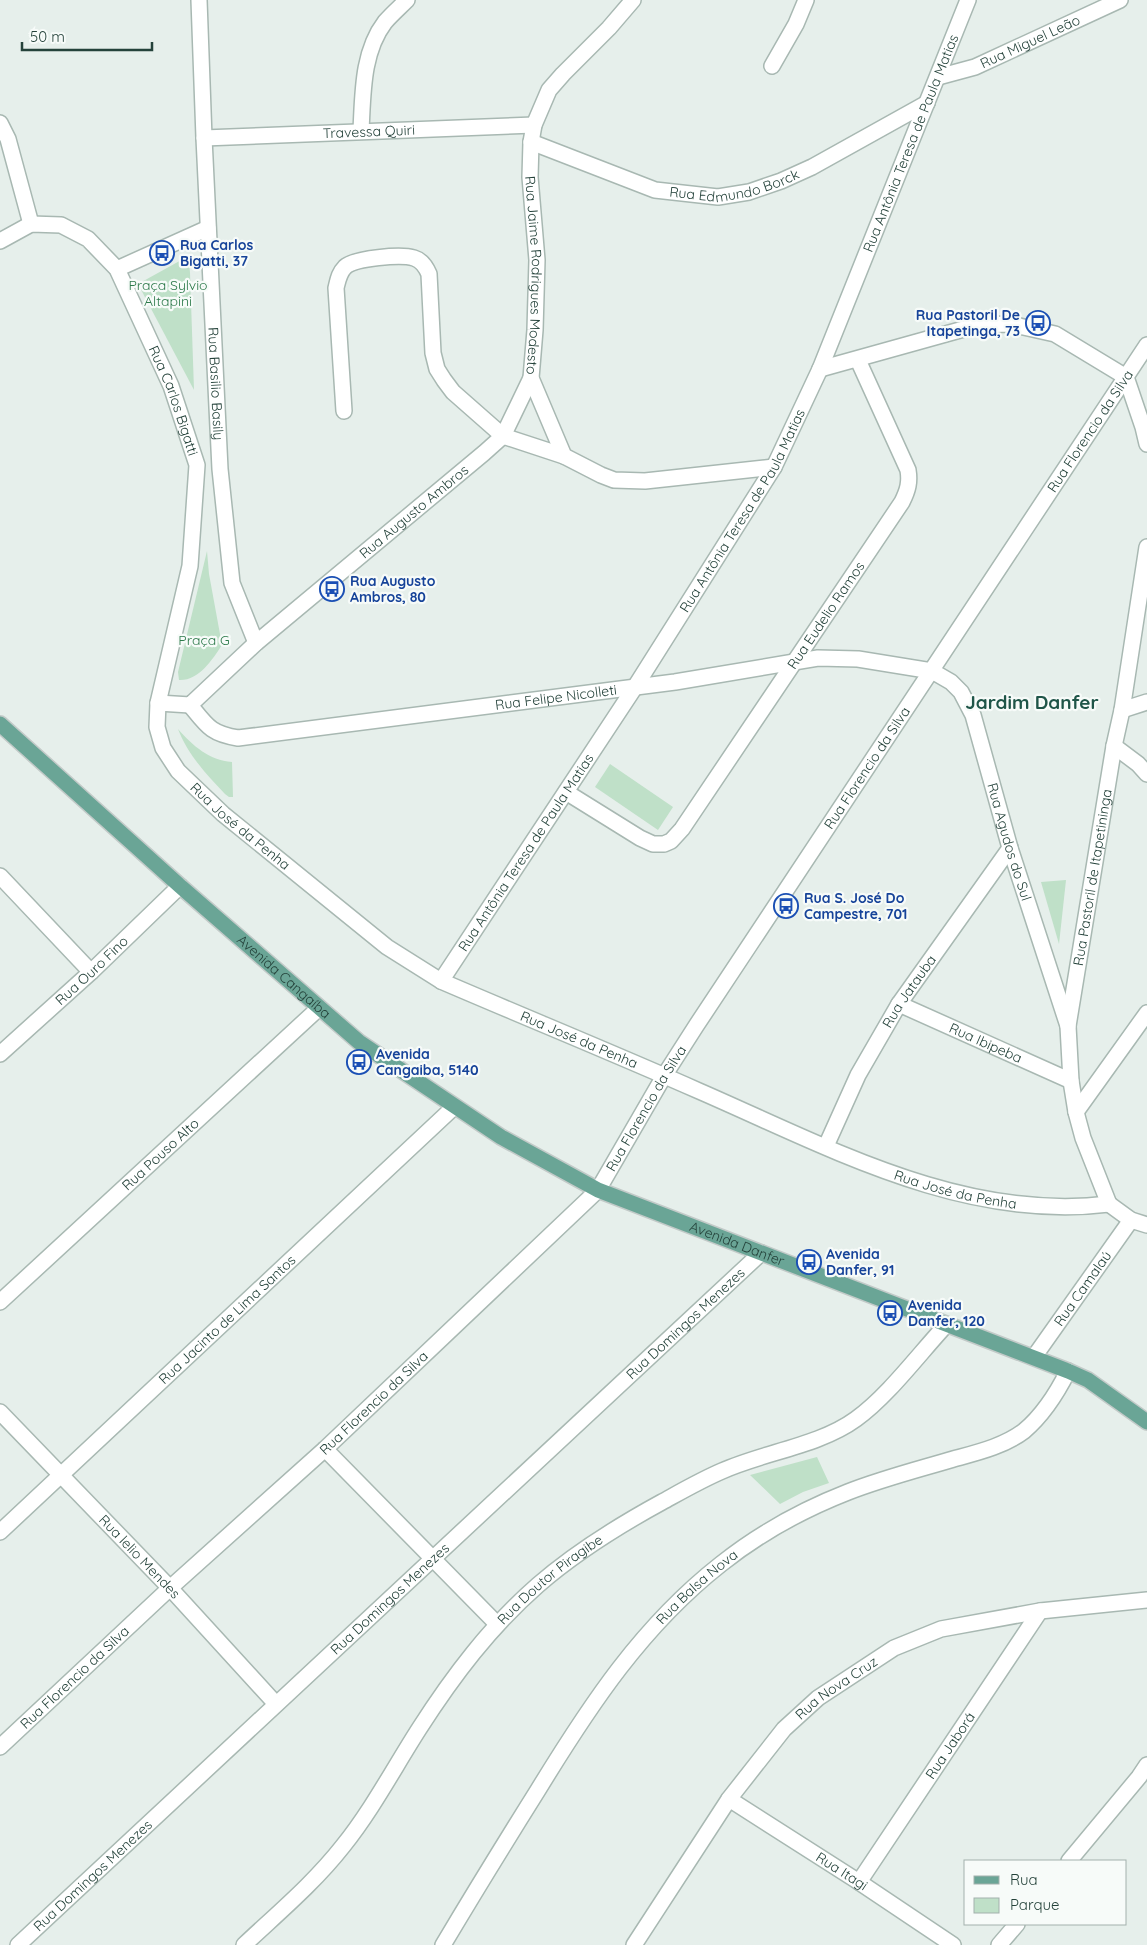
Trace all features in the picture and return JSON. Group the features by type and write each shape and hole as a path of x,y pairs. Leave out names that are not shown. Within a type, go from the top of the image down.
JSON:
{"main road":[{"name":"Avenida Cangaíba","path":"0,724 180,886 359,1042 501,1137 598,1190"},
{"name":"Avenida Danfer","path":"598,1190 1068,1371 1088,1380 1147,1422"}],"street":[{"name":"Rua Basilio Basily","path":"199,0 220,468 232,583 256,643"},
{"path":"362,130 364,76 372,45 385,22 407,0"},
{"name":"Rua Jaime Rodrigues Modesto","path":"564,456 531,378 536,330 537,260 530,177 531,142 534,125 549,90 610,28 633,0"},
{"path":"772,66 796,24 806,0"},
{"name":"Rua Antônia Teresa de Paula Matias","path":"441,981 635,687 774,467 820,369 968,0"},
{"name":"Rua Miguel Leão","path":"938,77 975,67 1120,0"},
{"name":"Rua Edmundo Borck","path":"531,142 656,190 718,197 750,192 781,181 812,167 927,103"},
{"path":"0,122 8,139 31,224 0,241"},
{"name":"Travessa Quiri","path":"204,138 362,130 534,125"},
{"name":"Rua Carlos Bigatti","path":"31,224 61,225 88,240 117,269 171,386 197,465 190,566 158,703"},
{"path":"117,269 208,228"},
{"path":"344,411 336,288 338,277 344,268 362,259 408,257 415,258 422,263 429,274 433,353 444,380 454,392 503,436 564,456 601,476 614,480 645,481 774,467"},
{"path":"820,369 858,360 978,325 1010,324 1055,334 1136,368 1143,427 1147,444"},
{"name":"Rua Florencio da Silva","path":"0,1747 170,1588 325,1449 598,1190 664,1076 932,671 1136,368 1147,345"},
{"name":"Rua Eudelio Ramos","path":"566,792 653,844 664,844 670,841 682,829 902,502 910,482 908,470 858,360"},
{"name":"Rua Augusto Ambros","path":"190,705 256,643 421,507 503,436 531,378"},
{"path":"197,465 220,468"},
{"name":"Rua Pastoril de Itapetininga","path":"1109,1204 1083,1138 1076,1112 1071,1081 1068,1026 1114,746 1122,710 1147,546"},
{"name":"Rua Felipe Nicolleti","path":"190,705 208,727 221,736 238,738 675,682 818,658 858,658 932,671"},
{"name":"Rua Agudos do Sul","path":"932,671 951,682 961,692 972,715 1010,848 1068,1026"},
{"path":"1122,710 1147,702"},
{"path":"158,703 190,705"},
{"name":"Rua José da Penha","path":"158,703 157,727 164,748 178,771 223,814 387,947 441,981 826,1146 920,1184 976,1199 1052,1207 1082,1207 1109,1204"},
{"path":"1114,746 1138,764 1147,774"},
{"name":"Rua Jatauba","path":"826,1146 858,1075 899,1004 1010,848"},
{"path":"0,876 91,972"},
{"name":"Rua Ouro Fino","path":"0,1054 91,972 180,886"},
{"name":"Rua Ibipeba","path":"899,1004 1071,1081"},
{"name":"Rua Pouso Alto","path":"0,1302 320,1008"},
{"path":"1076,1112 1147,1013"},
{"name":"Rua Jacinto de Lima Santos","path":"0,1532 454,1107"},
{"path":"1109,1204 1131,1220 1147,1224"},
{"name":"Rua Camalaú","path":"1034,1357 1131,1220"},
{"name":"Rua Domingos Menezes","path":"18,1945 761,1254"},
{"name":"Rua Doutor Piragibe","path":"244,1945 321,1872 344,1845 378,1796 445,1689 496,1624 539,1585 586,1548 639,1515 723,1470 836,1431 856,1419 877,1402 946,1325"},
{"name":"Rua Balsa Nova","path":"443,1945 556,1760 602,1689 648,1632 684,1594 763,1533 799,1514 850,1491 979,1452 1005,1442 1022,1432 1037,1419 1058,1392 1068,1371"},
{"name":"Rua lelio Mendes","path":"0,1412 170,1588 276,1704"},
{"path":"325,1449 496,1624"},
{"name":"Rua Nova Cruz","path":"634,1945 728,1799 784,1729 812,1704 894,1648 941,1629 1040,1611 1147,1600"},
{"name":"Rua Jaborá","path":"859,1882 1040,1611"},
{"path":"1069,1860 1147,1765"},
{"name":"Rua Itagi","path":"728,1799 859,1882 952,1945"},
{"path":"1000,1945 1017,1925"}],"green space":[{"name":"Praça Sylvio Altapini","path":"185,258 189,262 190,273 194,390 138,284"},
{"name":"Praça G","path":"207,551 209,574 222,645 199,673 193,677 179,680 178,672"},
{"path":"178,729 202,751 224,761 232,762 233,797 225,794 198,764"},
{"path":"610,764 673,807 658,830 595,787"},
{"path":"1066,880 1059,944 1041,882"},
{"path":"817,1457 829,1483 803,1492 780,1504 750,1475"}],"place":[{"name":"Rua Carlos Bigatti, 37","path":"162,253"},
{"name":"Rua Pastoril De Itapetinga, 73","path":"1038,323"},
{"name":"Rua Augusto Ambros, 80","path":"332,589"},
{"name":"Rua S. José Do Campestre, 701","path":"786,906"},
{"name":"Avenida Cangaiba, 5140","path":"359,1062"},
{"name":"Avenida Danfer, 91","path":"809,1262"},
{"name":"Avenida Danfer, 120","path":"890,1313"}],"district":[{"name":"Jardim Danfer","path":"1032,702"}]}
